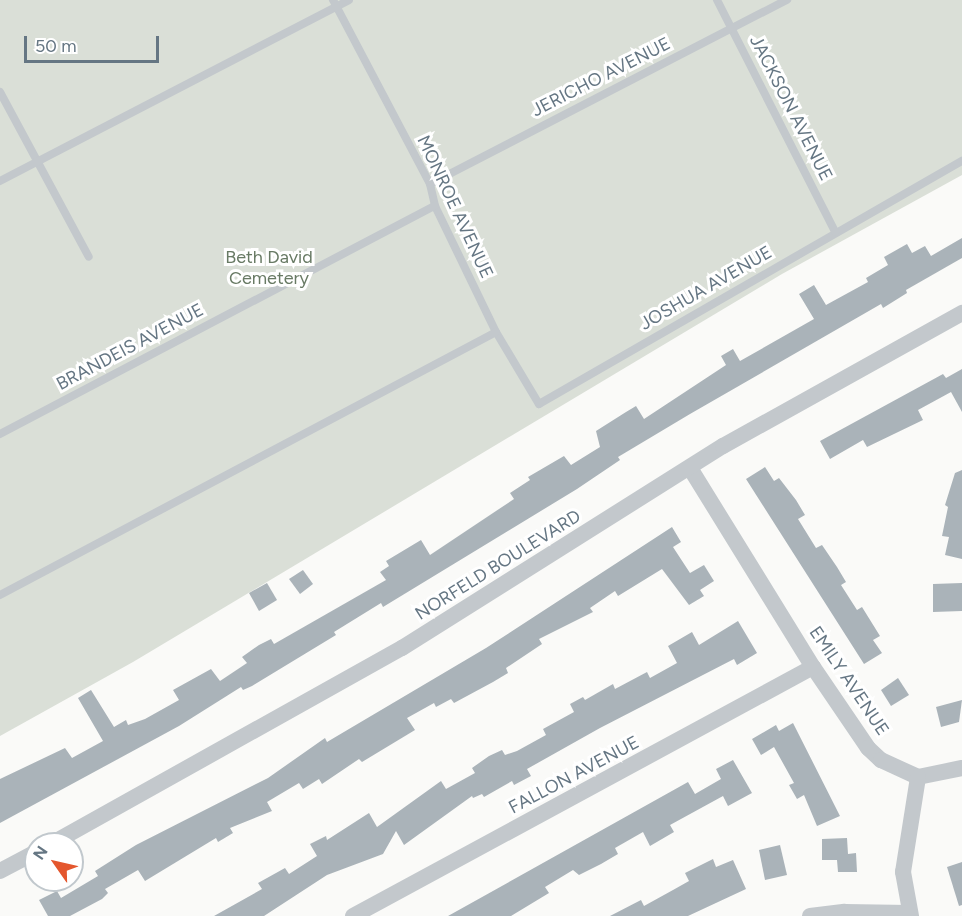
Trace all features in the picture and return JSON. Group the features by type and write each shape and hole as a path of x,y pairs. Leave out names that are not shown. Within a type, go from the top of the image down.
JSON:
{"street":[{"name":"NORFELD BOULEVARD","path":"72,832 402,648 690,468 962,313"},
{"name":"EMILY AVENUE","path":"690,468 813,668 868,748 889,764 918,777"},
{"name":"FALLON AVENUE","path":"353,916 813,668"},
{"path":"810,916 845,912 910,915 904,891 904,854 918,777 962,768"},
{"path":"0,871 24,858"}],"lane":[{"path":"0,181 334,3 348,0"},
{"name":"JACKSON AVENUE","path":"717,0 835,232"},
{"name":"JERICHO AVENUE","path":"430,184 787,0"},
{"name":"MONROE AVENUE","path":"334,3 430,184 435,206 496,332"},
{"path":"0,92 89,256"},
{"name":"JOSHUA AVENUE","path":"496,332 539,404 962,161"},
{"name":"BRANDEIS AVENUE","path":"0,434 435,206"},
{"path":"0,594 496,332"}],"green space":[{"name":"Beth David Cemetery","path":"0,0 962,0 962,175 782,274 133,662 0,736"}],"building":[{"path":"962,238 962,258 906,290 907,293 883,308 881,304 618,457 620,460 577,489 383,607 381,603 334,632 336,635 252,686 243,690 241,687 179,726 0,823 0,779 65,748 72,758 103,741 78,698 91,690 114,727 126,720 128,725 145,719 179,700 173,690 211,669 220,681 247,663 242,657 259,645 271,639 274,644 386,580 380,572 389,566 386,561 421,540 430,555 514,499 510,493 530,480 528,477 564,456 571,465 600,447 596,431 626,412 636,406 644,419 726,365 721,356 733,349 740,361 814,319 799,294 814,285 826,305 868,282 866,278 888,265 884,257 907,244 912,253 925,246 931,256"},
{"path":"962,369 962,412 951,392 918,410 923,420 867,447 863,440 830,459 820,441 943,374 946,378"},
{"path":"765,467 774,481 779,478 796,500 805,515 798,519 816,548 822,545 846,582 841,585 857,610 862,607 880,636 873,640 882,653 864,664 746,479"},
{"path":"962,470 962,559 945,555 949,537 942,536 948,507 945,505 955,473"},
{"path":"672,527 681,542 673,547 690,573 704,565 714,581 700,590 704,596 689,605 662,569 618,596 615,591 590,608 593,612 539,639 542,644 506,668 508,673 454,703 451,699 436,707 434,703 407,718 415,730 362,762 359,759 322,784 319,779 303,789 299,783 267,802 272,811 230,828 233,833 218,842 216,838 145,881 138,870 105,889 108,893 102,899 70,916 48,916 39,900 55,892 58,892 61,898 71,892 84,892 84,884 98,876 95,871 136,845 268,778 325,738 327,742 486,648"},
{"path":"303,570 313,584 300,594 289,579"},
{"path":"267,583 277,600 259,611 249,593"},
{"path":"962,583 962,611 933,612 933,584"},
{"path":"738,621 757,653 737,665 734,659 600,728 527,769 531,776 514,785 512,781 484,797 482,794 473,798 472,796 404,845 396,831 383,854 327,875 264,916 214,916 262,889 258,883 285,868 289,874 317,856 310,844 326,836 327,840 369,813 377,827 441,781 446,789 475,773 472,768 489,756 502,750 505,755 517,751 546,735 543,729 574,712 570,704 583,697 585,700 613,684 615,689 647,672 650,678 677,663 668,646 692,632 699,645"},
{"path":"898,678 909,695 891,706 881,690"},
{"path":"962,700 959,722 941,727 936,707"},
{"path":"793,723 840,816 817,826 804,795 797,799 789,785 794,783 774,747 761,755 752,739 776,725 779,731"},
{"path":"733,760 752,793 728,806 723,796 670,825 674,832 650,846 643,832 615,848 618,854 601,864 579,875 573,870 545,887 549,893 511,916 448,916 688,782 695,794 721,779 716,769"},
{"path":"847,838 848,854 856,853 857,872 838,872 837,860 822,860 822,839"},
{"path":"780,845 787,875 765,880 759,850"},
{"path":"713,859 716,867 733,860 746,889 688,916 610,916 641,900 644,906 673,890 689,881 685,873"},
{"path":"962,862 962,905 959,906 947,867"}]}
